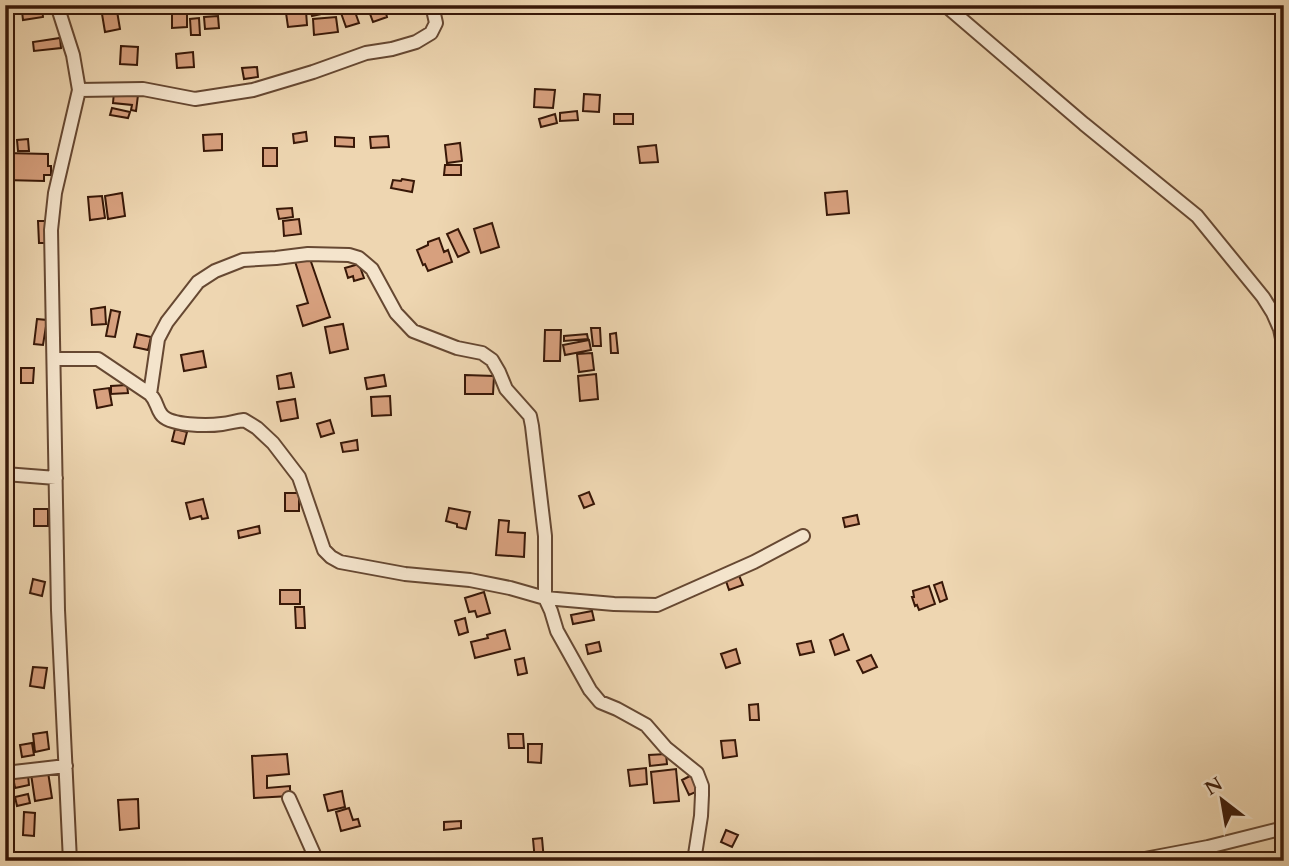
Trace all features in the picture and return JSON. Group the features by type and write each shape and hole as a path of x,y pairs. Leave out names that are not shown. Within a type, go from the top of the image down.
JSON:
{"street":[{"path":"57,5 73,55 79,90 55,193 51,230 58,610 70,861"},
{"path":"79,90 143,89 195,99 253,90 366,53 416,42 431,33 436,23 432,5"},
{"path":"944,5 1197,216 1263,297 1280,329 1284,348"},
{"path":"150,394 158,339 167,322 198,282 215,271 243,260 308,254 349,255 359,258 372,269 396,313 408,327 457,348 482,352 492,360 506,389 530,416 545,536 545,598 557,631 590,690 600,702 646,725 666,748 696,773 702,786 702,795 694,861"},
{"path":"54,359 98,359 150,394 156,400 160,414 169,421 195,425 244,420 273,443 299,477 324,550 340,562 405,574 471,580 545,598 657,605 754,562 803,536"},
{"path":"5,474 55,478"},
{"path":"5,773 66,766"},
{"path":"289,798 317,861"},
{"path":"1134,861 1208,847 1284,828"}],"building":[{"path":"334,5 335,11 312,16 310,8"},
{"path":"384,6 387,17 373,22 369,11"},
{"path":"42,8 43,17 23,20 22,11"},
{"path":"354,9 359,23 346,27 341,13"},
{"path":"117,11 120,29 105,32 102,14"},
{"path":"172,11 187,11 187,27 172,28"},
{"path":"306,11 307,25 288,27 286,13"},
{"path":"218,16 219,28 205,29 204,17"},
{"path":"336,17 338,32 314,35 313,19"},
{"path":"199,18 200,35 191,35 190,19"},
{"path":"60,38 61,48 34,51 33,42"},
{"path":"121,46 138,47 137,65 120,64"},
{"path":"193,52 194,67 177,68 176,54"},
{"path":"257,67 258,77 244,79 242,68"},
{"path":"535,89 555,90 553,108 534,107"},
{"path":"114,92 138,95 136,111 131,110 132,105 113,103"},
{"path":"584,94 600,95 599,112 583,111"},
{"path":"112,108 130,112 128,118 110,115"},
{"path":"577,111 578,120 560,121 560,113"},
{"path":"555,114 557,123 541,127 539,119"},
{"path":"614,114 633,114 633,124 614,124"},
{"path":"306,132 307,141 294,143 293,134"},
{"path":"222,134 222,150 204,151 203,135"},
{"path":"388,136 389,147 371,148 370,137"},
{"path":"335,137 354,138 354,147 335,146"},
{"path":"28,139 29,151 18,151 17,140"},
{"path":"460,143 462,161 447,163 445,145"},
{"path":"656,145 658,162 640,163 638,147"},
{"path":"263,148 277,148 277,166 263,166"},
{"path":"5,153 48,154 51,175 44,175 44,181 5,180"},
{"path":"445,165 461,165 461,175 444,175"},
{"path":"393,180 414,181 412,192 391,188"},
{"path":"847,191 849,213 827,215 825,193"},
{"path":"122,193 125,216 108,219 105,196"},
{"path":"102,196 105,218 90,220 88,197"},
{"path":"292,208 293,217 279,219 277,209"},
{"path":"299,219 301,234 284,236 283,221"},
{"path":"38,221 56,221 57,243 39,243"},
{"path":"492,223 499,247 481,253 474,229"},
{"path":"458,229 469,252 458,257 447,234"},
{"path":"439,238 444,252 448,250 452,262 428,271 417,250"},
{"path":"308,253 330,317 303,326 297,306 308,303 294,258"},
{"path":"359,264 364,278 354,281 353,276 348,278 345,268"},
{"path":"105,307 106,324 92,325 91,309"},
{"path":"111,310 120,312 115,337 106,336"},
{"path":"37,319 47,320 43,345 34,344"},
{"path":"343,324 348,349 330,353 325,327"},
{"path":"591,328 600,328 601,346 593,346"},
{"path":"545,330 561,330 560,361 544,361"},
{"path":"616,333 618,353 611,353 610,334"},
{"path":"137,334 151,337 148,350 134,347"},
{"path":"587,334 588,339 564,341 564,336"},
{"path":"589,340 591,350 565,355 563,345"},
{"path":"203,351 206,367 184,371 181,355"},
{"path":"592,353 594,370 579,372 577,354"},
{"path":"21,368 34,368 33,383 21,383"},
{"path":"291,373 294,387 279,389 277,376"},
{"path":"596,374 598,399 580,401 578,376"},
{"path":"384,375 386,386 367,389 365,378"},
{"path":"465,375 494,376 493,394 465,394"},
{"path":"127,385 128,393 111,394 111,386"},
{"path":"109,388 112,405 97,408 94,390"},
{"path":"390,396 391,415 372,416 371,397"},
{"path":"295,399 298,418 281,421 277,402"},
{"path":"330,420 334,433 321,437 317,424"},
{"path":"175,429 187,432 184,444 172,441"},
{"path":"357,440 358,450 343,452 341,443"},
{"path":"589,492 594,504 584,508 579,496"},
{"path":"285,493 299,493 299,511 285,511"},
{"path":"203,499 208,518 202,519 201,516 190,519 186,503"},
{"path":"449,508 470,512 466,529 446,521"},
{"path":"34,509 48,509 48,526 34,526"},
{"path":"857,515 859,524 845,527 843,518"},
{"path":"499,520 509,521 508,532 525,533 524,557 496,555"},
{"path":"259,526 260,533 239,538 238,531"},
{"path":"738,573 743,585 729,590 725,578"},
{"path":"33,579 45,582 42,596 30,593"},
{"path":"942,582 947,599 940,602 934,585"},
{"path":"929,586 935,604 919,610 912,597 913,591"},
{"path":"280,590 300,590 300,604 280,604"},
{"path":"484,592 490,613 477,617 475,611 469,612 465,598"},
{"path":"295,607 304,607 305,628 296,628"},
{"path":"592,611 594,620 573,624 571,615"},
{"path":"465,618 468,632 459,635 455,621"},
{"path":"505,630 510,649 475,658 471,642"},
{"path":"843,634 849,650 835,655 830,640"},
{"path":"811,641 814,652 800,655 797,644"},
{"path":"599,642 601,651 588,654 586,645"},
{"path":"736,649 740,663 726,668 721,654"},
{"path":"871,655 877,667 863,673 857,661"},
{"path":"524,658 527,673 518,675 515,660"},
{"path":"33,667 47,668 44,688 30,686"},
{"path":"758,704 759,720 750,720 749,705"},
{"path":"47,732 49,749 35,752 33,734"},
{"path":"508,734 523,734 524,748 509,748"},
{"path":"735,740 737,756 723,758 721,741"},
{"path":"32,743 34,755 22,757 20,745"},
{"path":"528,744 542,744 541,763 528,762"},
{"path":"287,754 289,774 267,776 267,788 290,786 290,796 254,798 252,756"},
{"path":"666,754 667,764 650,766 649,755"},
{"path":"646,768 647,784 630,786 628,770"},
{"path":"676,769 679,801 654,803 651,772"},
{"path":"48,772 52,798 35,801 31,774"},
{"path":"28,775 29,785 15,788 13,777"},
{"path":"692,775 698,791 689,795 682,780"},
{"path":"10,778 13,799 6,800 5,779"},
{"path":"342,791 345,807 328,811 324,795"},
{"path":"28,794 30,803 17,806 15,797"},
{"path":"138,799 139,828 120,830 118,800"},
{"path":"349,808 353,820 358,819 360,826 341,831 336,812"},
{"path":"24,812 35,813 34,836 23,835"},
{"path":"461,821 461,828 444,830 444,822"},
{"path":"726,830 738,835 732,847 721,842"},
{"path":"542,838 544,861 535,861 533,839"}]}
